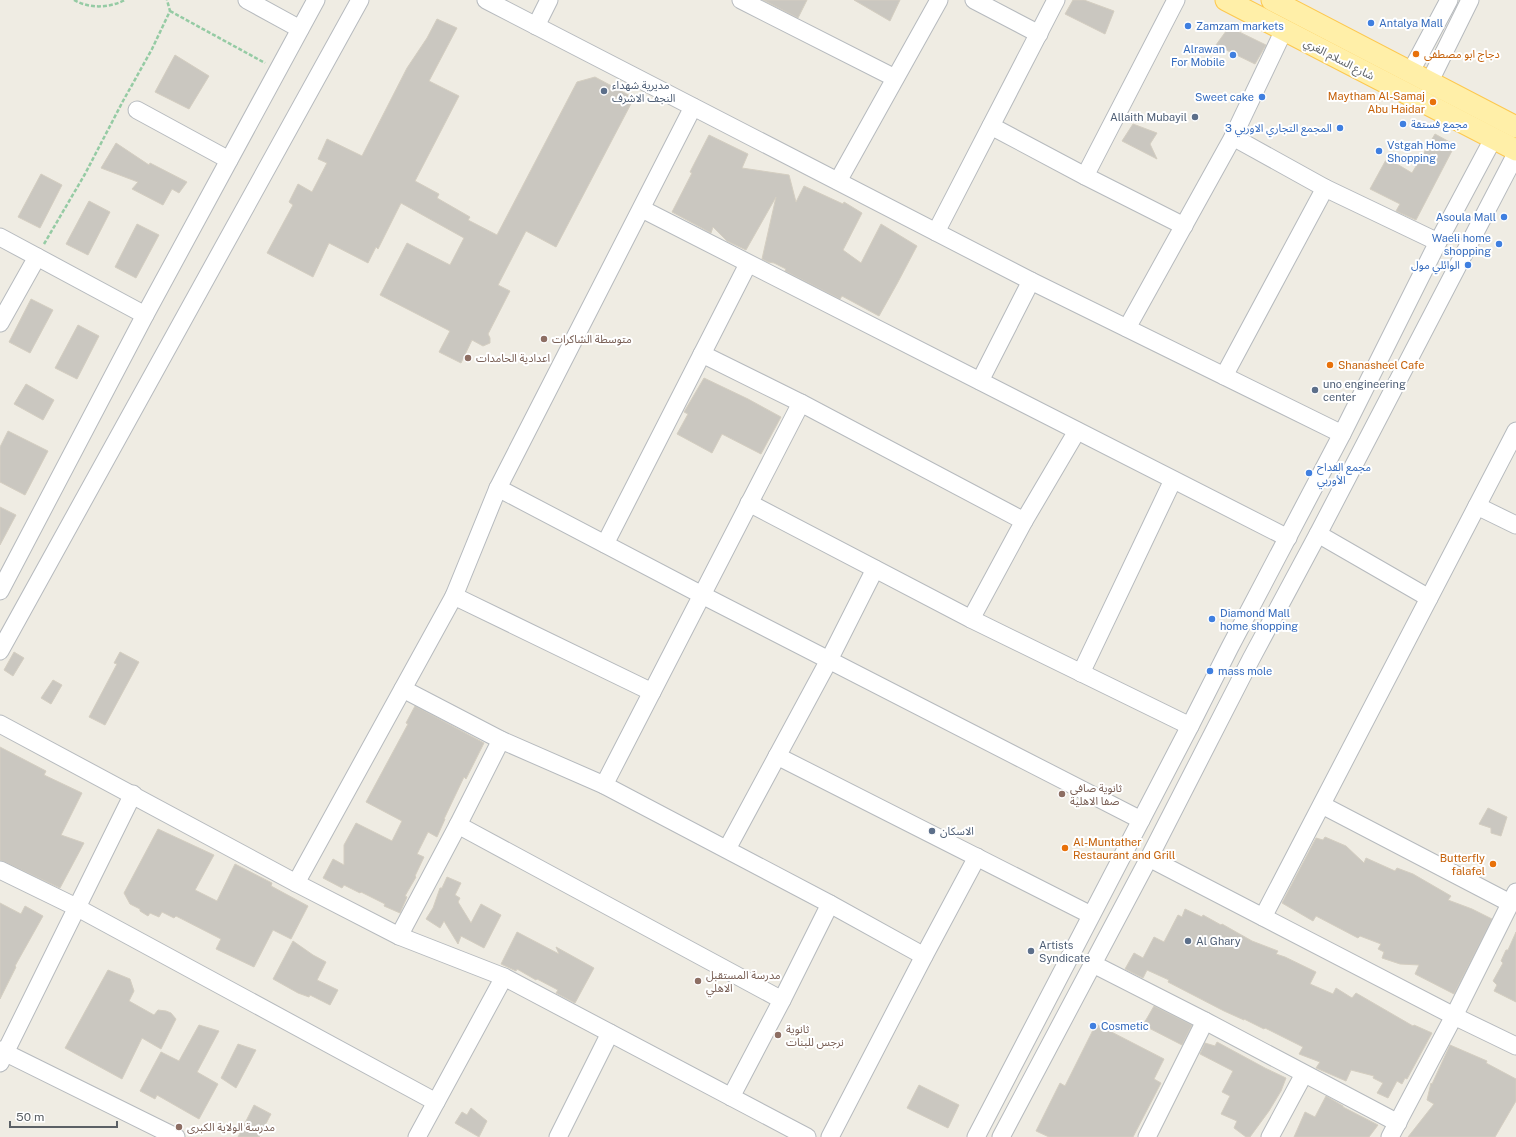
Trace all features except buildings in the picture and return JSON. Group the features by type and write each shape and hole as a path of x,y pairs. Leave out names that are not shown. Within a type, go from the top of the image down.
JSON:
{"main road":[{"name":"شارع السلام الغري","path":"1226,0 1516,150"},
{"name":"شارع السلام الغري","path":"1272,0 1516,127"}],"street":[{"path":"247,0 300,29"},
{"path":"0,591 145,316 316,0"},
{"path":"0,651 360,0"},
{"path":"486,0 1031,281 1342,434"},
{"path":"536,26 549,0"},
{"path":"741,0 895,78"},
{"path":"838,181 939,0"},
{"path":"974,0 1039,34"},
{"path":"936,232 1056,0"},
{"path":"1085,176 1176,0"},
{"path":"1410,73 1449,0"},
{"path":"1429,83 1470,0"},
{"path":"1127,328 1233,137 1284,30"},
{"path":"296,883 454,596 498,488 693,107"},
{"path":"137,110 229,160"},
{"path":"991,126 1184,226"},
{"path":"1233,137 1325,188 1438,242"},
{"path":"976,1137 1342,434 1438,242 1493,139"},
{"path":"1001,1137 1149,858 1251,659 1318,534 1516,154"},
{"path":"1224,376 1325,188"},
{"path":"642,209 1288,538"},
{"path":"0,237 145,316"},
{"path":"0,323 37,257"},
{"path":"605,544 748,264"},
{"path":"980,381 1031,281"},
{"path":"702,354 801,403 1024,521"},
{"path":"604,785 801,403"},
{"path":"971,619 1024,521 1078,431"},
{"path":"1263,917 1516,431"},
{"path":"1081,672 1174,480"},
{"path":"498,488 702,595 1141,820"},
{"path":"749,503 971,619 1190,726"},
{"path":"1477,506 1516,525"},
{"path":"1318,534 1429,598"},
{"path":"727,850 829,660 875,569"},
{"path":"454,596 652,692"},
{"path":"1230,647 1251,659"},
{"path":"403,690 501,740 604,785 830,904 924,956"},
{"path":"0,724 133,794 296,883 399,936 504,977 807,1137"},
{"path":"399,936 501,740"},
{"path":"777,756 1091,915"},
{"path":"133,794 2,1055 176,1137"},
{"path":"1093,964 1205,1021 1304,1074 1394,1130 1454,1016 1513,897 1322,805"},
{"path":"458,825 782,1000"},
{"path":"830,1137 977,857"},
{"path":"1149,858 1454,1016 1516,1046"},
{"path":"0,870 76,907 436,1102"},
{"path":"731,1097 830,904"},
{"path":"417,1137 504,977"},
{"path":"1147,1137 1205,1021"},
{"path":"558,1137 610,1033"},
{"path":"1270,1137 1304,1074"},
{"path":"992,1106 1012,1117"}],"path":[{"path":"74,0 98,7 109,6 125,0"},
{"path":"37,257 85,174 152,49 170,11 167,0"},
{"path":"170,11 278,70"}],"place":[{"name":"Antalya Mall","path":"1371,23"},
{"name":"Zamzam markets","path":"1188,26"},
{"name":"دجاج ابو مصطفى","path":"1416,54"},
{"name":"Alrawan For Mobile","path":"1233,55"},
{"name":"مديرية شهداء النجف الاشرف","path":"604,91"},
{"name":"Sweet cake","path":"1262,97"},
{"name":"Maytham Al-Samaj Abu Haidar","path":"1433,102"},
{"name":"Allaith Mubayil","path":"1195,117"},
{"name":"مجمع فستقة","path":"1403,124"},
{"name":"المجمع التجاري الاوربي 3","path":"1340,128"},
{"name":"Vstgah Home Shopping","path":"1379,151"},
{"name":"Asoula Mall","path":"1504,217"},
{"name":"Waeli home shopping","path":"1499,244"},
{"name":"الوائلي مول","path":"1468,265"},
{"name":"متوسطة الشاكرات","path":"544,339"},
{"name":"اعدادية الحامدات","path":"468,358"},
{"name":"Shanasheel Cafe","path":"1330,365"},
{"name":"uno engineering center","path":"1315,390"},
{"name":"مجمع القداح الأوربي","path":"1309,473"},
{"name":"Diamond Mall home shopping","path":"1212,619"},
{"name":"mass mole","path":"1210,671"},
{"name":"ثانوية صافي صفا الاهلية","path":"1062,794"},
{"name":"الاسكان","path":"932,831"},
{"name":"Al-Muntather Restaurant and Grill","path":"1065,848"},
{"name":"Butterfly falafel","path":"1493,864"},
{"name":"Al Ghary","path":"1188,941"},
{"name":"Artists Syndicate","path":"1031,951"},
{"name":"مدرسة المستقبل الاهلي","path":"698,981"},
{"name":"Cosmetic","path":"1093,1026"},
{"name":"ثانوية نرجس للبنات","path":"778,1035"},
{"name":"مدرسة الولاية الكبرى","path":"179,1127"}]}
